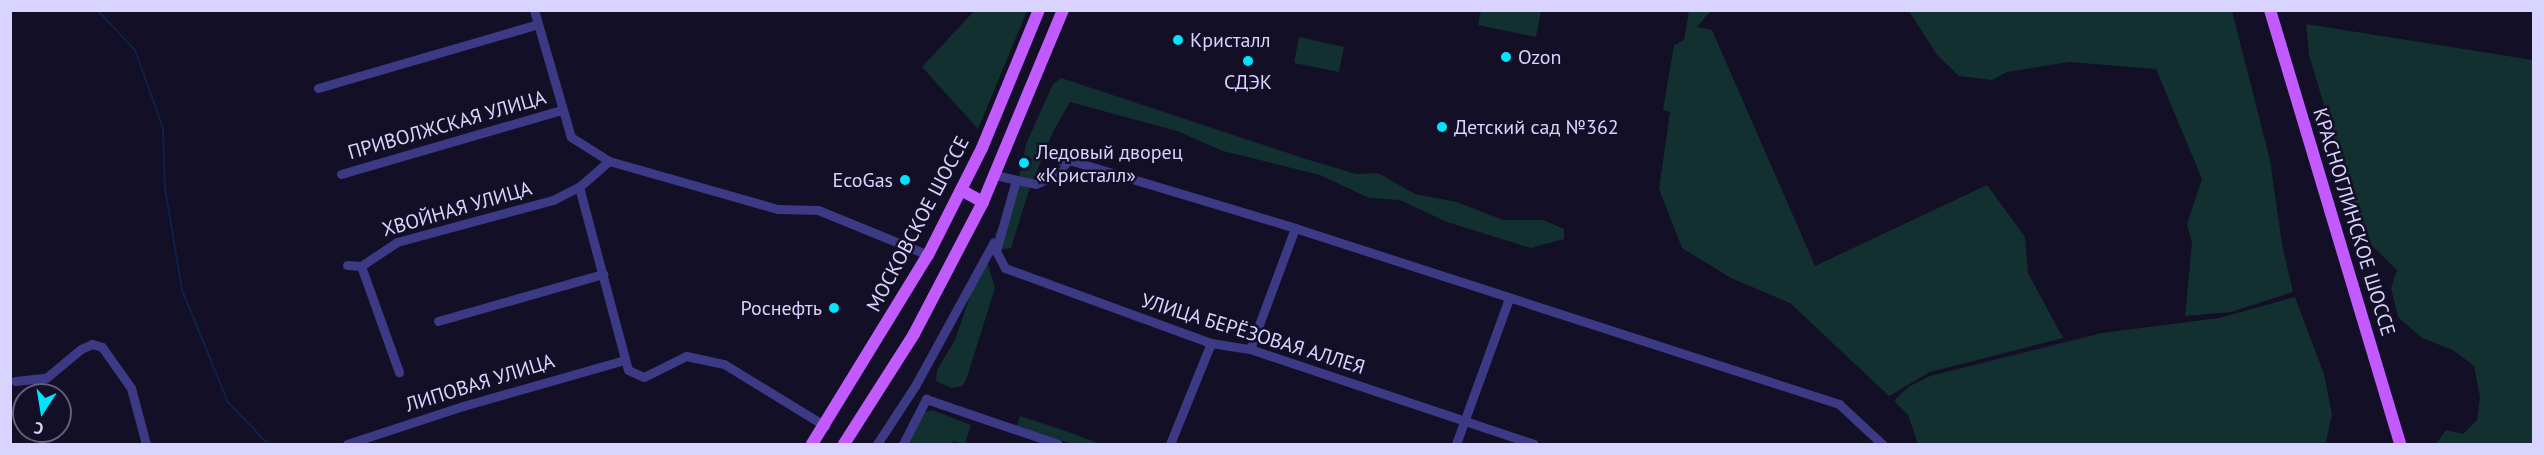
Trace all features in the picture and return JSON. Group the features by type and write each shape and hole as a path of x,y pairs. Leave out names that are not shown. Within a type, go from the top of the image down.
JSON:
{"main road":[{"name":"МОСКОВСКОЕ ШОССЕ","path":"812,444 928,255 982,148 1039,10"},
{"path":"844,444 914,334 983,202 1063,10"},
{"name":"КРАСНОГЛИНСКОЕ ШОССЕ","path":"2270,10 2400,444"},
{"path":"982,148 1003,157"},
{"path":"961,190 983,202"}],"street":[{"path":"534,10 571,137 609,161 778,209 818,210 928,255"},
{"path":"318,88 538,24"},
{"name":"ПРИВОЛЖСКАЯ УЛИЦА","path":"342,174 562,110"},
{"path":"995,175 1036,184 1052,177 1069,160 1295,228 1839,404 1882,444"},
{"name":"ХВОЙНАЯ УЛИЦА","path":"361,266 397,242 553,200 579,187 609,161"},
{"path":"877,444 915,386 1003,227 1016,180"},
{"path":"579,187 627,365"},
{"name":"УЛИЦА БЕРЁЗОВАЯ АЛЛЕЯ","path":"1003,227 996,251 1005,268 1211,343 1250,350 1534,444"},
{"path":"1250,350 1295,228"},
{"path":"346,265 361,266 399,372"},
{"path":"438,321 603,274"},
{"path":"1456,444 1509,298"},
{"path":"1170,444 1211,343"},
{"path":"15,381 46,378 81,349 92,344 102,347 131,388 146,444"},
{"name":"ЛИПОВАЯ УЛИЦА","path":"347,444 463,406 627,365 644,377 686,356 724,363 825,426"},
{"path":"915,386 926,399 1058,444"},
{"path":"903,444 926,399"}],"green space":[{"path":"974,11 1027,11 978,129 922,67"},
{"path":"1481,11 1541,11 1536,37 1478,25"},
{"path":"1689,11 1711,11 1697,27 1712,30 1815,266 1987,185 2025,237 2028,273 2063,338 1930,372 1889,396 1790,303 1731,278 1682,248 1659,189 1670,112 1663,110 1674,45 1684,40"},
{"path":"1909,11 2232,11 2270,160 2282,244 2293,292 2231,312 2185,316 2192,243 2187,224 2202,179 2156,69 2069,62 2007,72 1992,80 1959,76 1937,55"},
{"path":"2306,24 2533,60 2533,444 2436,444 2446,430 2463,434 2477,420 2480,397 2474,366 2453,350 2422,338 2398,317 2391,288 2397,270 2368,242 2354,205 2309,55"},
{"path":"1299,37 1344,47 1339,72 1294,63"},
{"path":"1061,78 1356,174 1378,173 1415,194 1457,202 1503,220 1543,220 1564,229 1564,239 1531,248 1447,222 1400,200 1369,198 1320,175 1223,151 1177,131 1070,102 1053,132 1029,190 1011,248 998,250 995,235 1017,186 1026,144 1053,84"},
{"path":"988,264 995,288 967,377 963,386 951,388 936,381 937,370 955,340 980,267"},
{"path":"2295,297 2324,374 2332,414 2326,442 2319,444 1918,444 1908,415 1894,401 1908,387 1930,376 2102,333 2219,318"},
{"path":"932,410 971,425 965,444 953,441 952,444 906,444 923,412"},
{"path":"1020,416 1100,444 1072,444 1031,431 1017,426"}],"waterway":[{"path":"97,10 135,50 163,128 165,188 182,290 228,402 268,444"}],"place":[{"name":"Кристалл","path":"1178,40"},
{"name":"Ozon","path":"1506,57"},
{"name":"СДЭК","path":"1248,61"},
{"name":"Детский сад №362","path":"1442,127"},
{"name":"Ледовый дворец «Кристалл»","path":"1024,163"},
{"name":"EcoGas","path":"905,180"},
{"name":"Роснефть","path":"834,308"}]}
